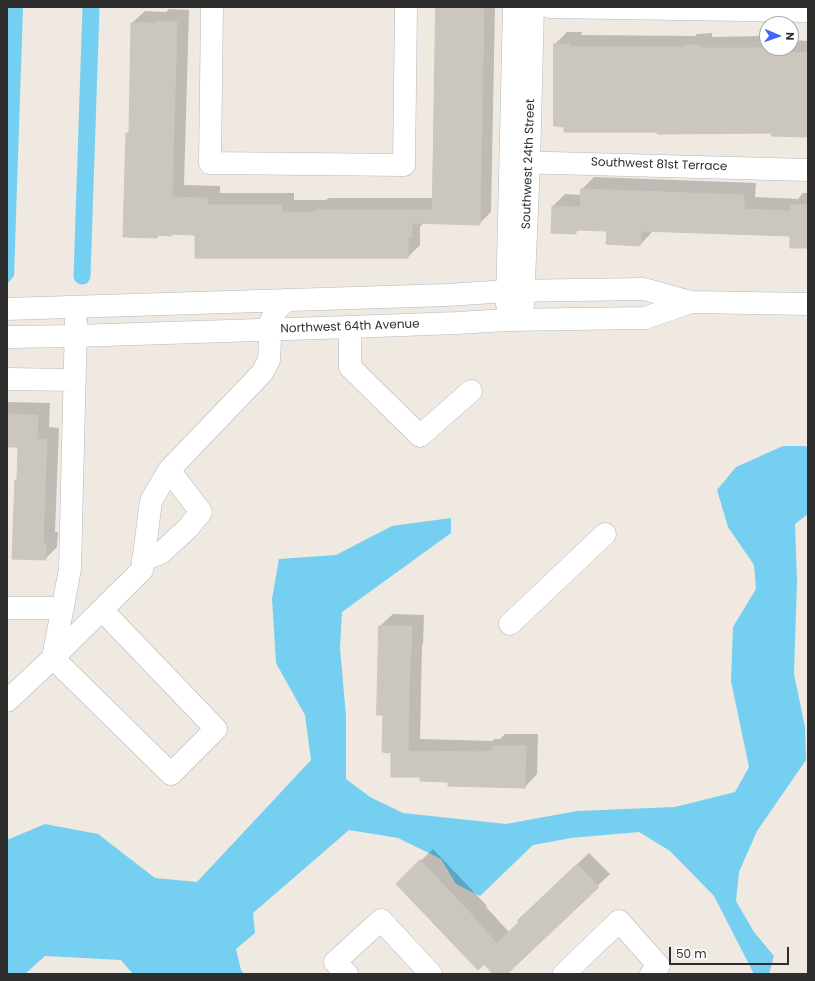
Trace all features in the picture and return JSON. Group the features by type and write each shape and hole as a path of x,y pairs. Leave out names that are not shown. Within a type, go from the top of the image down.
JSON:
{"street":[{"path":"212,7 210,163 404,164 406,7"},
{"name":"Southwest 24th Street","path":"515,7 520,162"},
{"name":"Southwest 24th Street","path":"514,320 520,162 533,7"},
{"path":"550,7 736,9 808,12"},
{"name":"Southwest 81st Terrace","path":"520,162 808,170"},
{"name":"Northwest 64th Avenue","path":"7,309 447,295 516,291 644,288 691,302 808,304"},
{"path":"7,701 142,570 151,501 169,470 262,373 269,360 271,320 277,309 287,300"},
{"name":"Northwest 64th Avenue","path":"7,337 350,327 514,320 646,318 691,302"},
{"path":"53,658 70,569 76,307"},
{"path":"350,327 350,367 420,436 471,391"},
{"path":"7,379 75,380"},
{"path":"143,560 161,553 188,528 201,512 169,470"},
{"path":"510,624 604,534"},
{"path":"7,608 63,608"},
{"path":"53,658 170,774 216,729 102,610"},
{"path":"347,974 335,962 381,920 431,974"},
{"path":"564,974 619,921 659,966 651,974"}],"water":[{"path":"7,7 23,7 14,276 8,283 7,283"},
{"path":"783,446 808,447 808,514 795,524 797,581 794,674 805,727 806,760 757,831 739,872 736,901 754,932 774,956 769,974 754,974 714,896 670,851 639,832 571,838 533,845 480,896 456,884 441,859 398,838 349,830 253,913 255,933 236,949 241,970 244,974 133,974 121,960 45,956 25,974 7,974 7,840 45,824 98,834 155,878 197,882 311,760 305,715 276,663 272,599 279,559 336,555 392,526 451,518 451,533 342,612 340,648 346,716 346,779 370,797 403,813 506,824 577,811 675,807 735,792 749,767 731,681 733,627 756,589 754,565 728,527 717,490 736,467"}],"building":[{"path":"436,7 484,8 480,225 412,223 412,237 408,237 408,258 195,258 195,235 157,235 157,238 123,237 126,133 129,133 131,23 156,23 156,21 177,22 172,197 208,198 208,205 282,205 282,212 316,212 316,210 432,210"},
{"path":"554,44 570,44 570,47 684,47 684,45 700,45 700,48 759,48 759,56 799,56 799,53 808,53 808,137 771,136 772,133 657,134 658,132 564,132 564,127 554,126"},
{"path":"581,189 744,195 744,209 790,211 790,205 808,205 808,248 790,248 790,236 641,231 640,246 606,244 607,231 576,230 576,234 551,233 552,206 580,207"},
{"path":"7,414 38,415 37,439 47,440 43,544 46,544 46,560 12,559 15,480 17,480 18,447 7,447"},
{"path":"379,626 412,626 408,751 481,752 492,751 492,746 526,746 525,788 448,786 448,782 420,781 420,777 391,777 391,753 382,752 383,715 377,715"},
{"path":"420,860 497,943 519,922 517,921 577,864 599,887 507,974 493,974 484,964 478,970 396,884"}],"waterway":[{"path":"82,276 91,7"}]}
